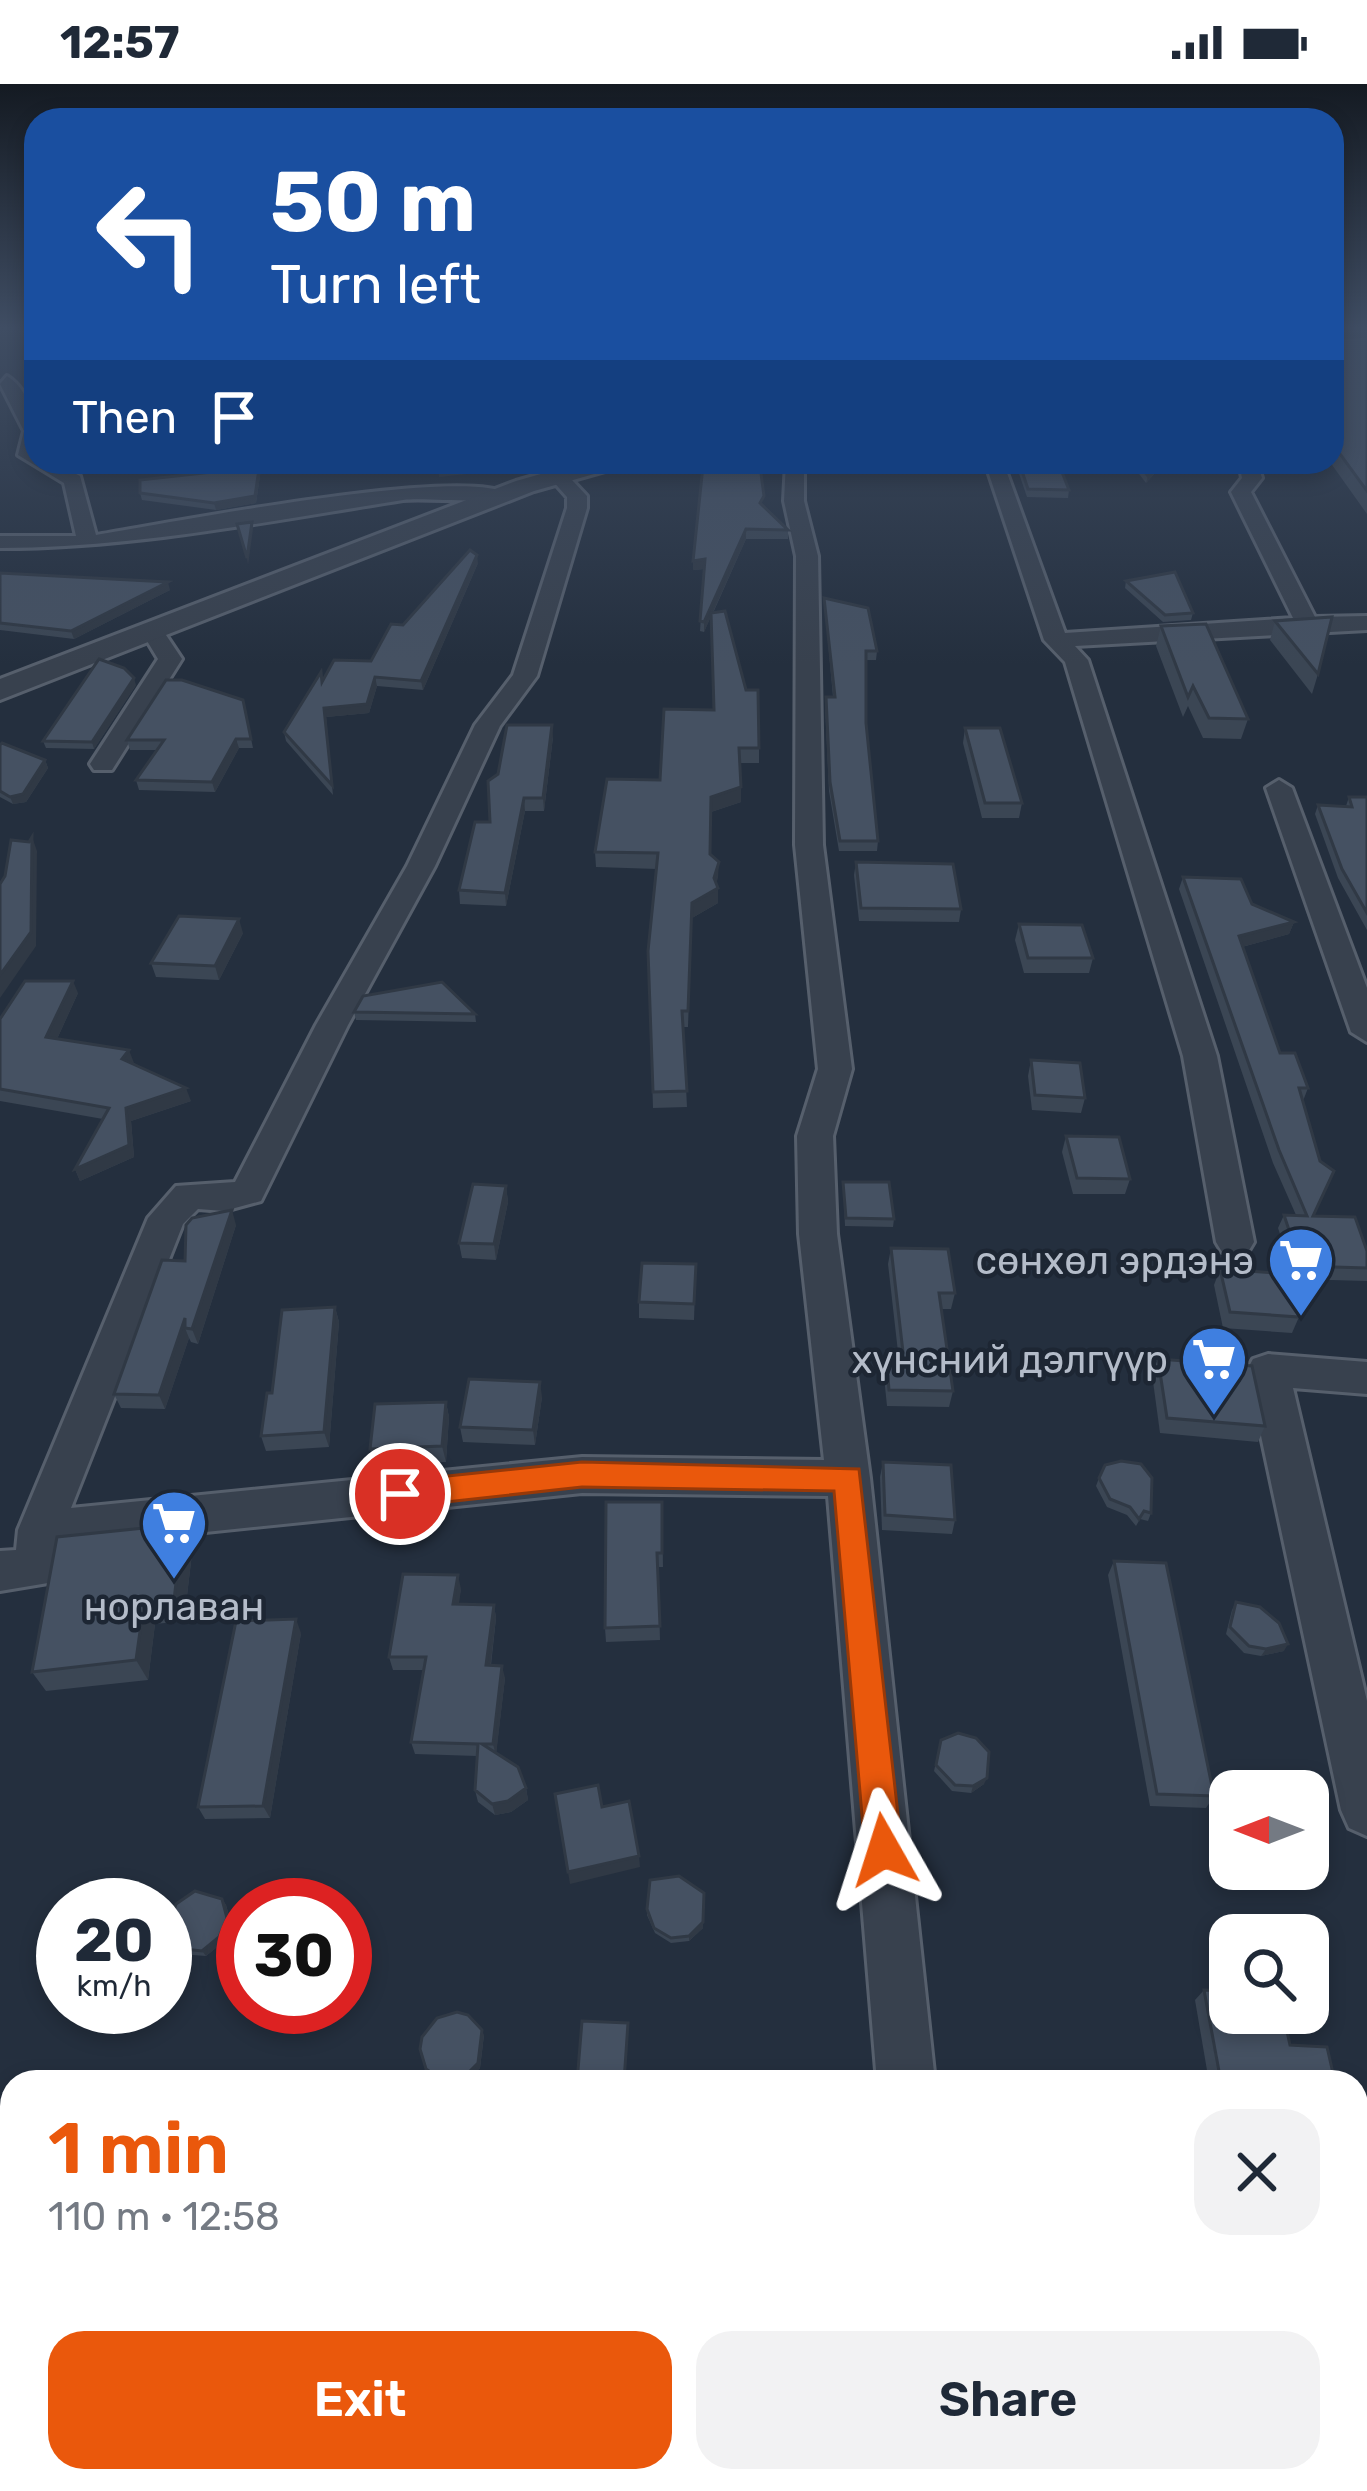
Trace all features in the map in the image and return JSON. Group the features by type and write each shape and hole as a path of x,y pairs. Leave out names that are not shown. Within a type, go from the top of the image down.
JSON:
{"street":[{"path":"63,474 73,479 88,542"},
{"path":"0,690 501,495 542,474"},
{"path":"0,1570 38,1568 40,1530 167,1218 190,1196 224,1198 248,1192 332,1025 421,866 488,725 525,676 577,508 577,496 557,474"},
{"path":"795,474 794,501 807,556 809,845 835,1069 815,1136 818,1234 848,1478 905,2070"},
{"path":"998,474 1056,640 1076,660 1200,1056 1235,1242"},
{"path":"1251,474 1241,492 1307,624"},
{"path":"0,542 88,542 433,490 501,495"},
{"path":"1056,640 1180,634 1228,625 1367,623"},
{"path":"104,764 170,658 152,631"},
{"path":"1279,788 1365,1020"},
{"path":"1367,1378 1268,1370 1367,1810"},
{"path":"40,1530 582,1475 848,1478"}],"building":[{"path":"1344,439 1367,439 1367,491 1344,459"},
{"path":"258,474 255,496 214,503 140,493 140,480"},
{"path":"702,474 761,474 764,496 760,503 788,530 746,529 704,622 700,621 705,559 693,561"},
{"path":"1023,474 1063,474 1069,490 1028,489"},
{"path":"252,522 247,558 237,524"},
{"path":"470,550 477,555 421,681 375,677 367,704 324,708 332,785 284,732 321,672 322,682 334,660 371,661 391,624 403,625"},
{"path":"1175,572 1193,613 1165,615 1126,581"},
{"path":"0,573 168,582 71,631 0,623"},
{"path":"824,598 868,608 877,651 866,651 866,723 878,841 840,841 830,782 826,697 835,697"},
{"path":"725,611 746,690 758,690 759,748 739,748 741,787 711,797 710,854 719,862 714,878 718,888 692,903 688,1011 682,1011 687,1091 653,1092 648,951 658,853 595,852 607,779 660,780 664,709 714,710 711,613"},
{"path":"1332,617 1318,674 1275,621"},
{"path":"1206,624 1248,719 1209,718 1193,686 1188,697 1161,626"},
{"path":"99,659 124,668 134,678 92,742 43,741"},
{"path":"166,680 182,680 243,700 251,739 236,739 212,782 136,780 164,740 127,740"},
{"path":"507,725 552,725 543,798 524,798 505,893 459,890 475,822 490,822 488,781 498,774"},
{"path":"965,728 1000,728 1022,803 985,803"},
{"path":"2,743 45,760 23,794 10,797 0,791"},
{"path":"1349,797 1367,797 1367,913 1342,869 1318,805 1352,807"},
{"path":"32,837 31,932 0,975 0,884 11,840 29,842"},
{"path":"856,862 953,864 961,909 861,908"},
{"path":"1183,877 1241,879 1252,904 1294,922 1239,936 1280,1053 1295,1053 1308,1088 1299,1088 1320,1161 1334,1171 1313,1216 1355,1217 1367,1251 1367,1268 1301,1266 1284,1215 1307,1216 1279,1150"},
{"path":"179,916 239,919 215,966 151,963"},
{"path":"1019,924 1082,925 1093,958 1028,958"},
{"path":"25,981 73,981 46,1037 129,1050 122,1059 186,1088 126,1108 129,1145 75,1169 109,1108 0,1089 0,1019"},
{"path":"442,982 475,1014 354,1012 363,996"},
{"path":"1031,1060 1080,1063 1085,1098 1035,1095"},
{"path":"1066,1136 1119,1137 1130,1179 1077,1178"},
{"path":"843,1182 889,1182 894,1219 846,1218"},
{"path":"473,1184 506,1186 494,1244 459,1243"},
{"path":"232,1210 192,1329 185,1328 185,1318 159,1395 114,1394 162,1260 185,1261 186,1225 192,1218"},
{"path":"891,1248 948,1249 955,1293 939,1293 953,1391 889,1390 886,1352 903,1352"},
{"path":"642,1263 696,1264 694,1304 639,1302"},
{"path":"1220,1269 1288,1274 1299,1317 1230,1312"},
{"path":"335,1307 324,1432 261,1436 267,1393 272,1393 282,1310"},
{"path":"1158,1359 1252,1366 1265,1426 1167,1418"},
{"path":"469,1379 540,1382 533,1430 460,1427"},
{"path":"446,1402 442,1446 370,1449 375,1404"},
{"path":"883,1462 951,1465 955,1520 885,1515"},
{"path":"1141,1464 1152,1478 1151,1513 1144,1511 1139,1519 1130,1507 1110,1499 1099,1478 1105,1465"},
{"path":"606,1502 662,1502 662,1553 657,1553 660,1626 605,1628"},
{"path":"183,1524 174,1600 144,1603 136,1660 32,1672 57,1537"},
{"path":"1114,1561 1166,1563 1209,1772 1209,1796 1157,1794"},
{"path":"403,1574 458,1575 453,1604 494,1605 486,1665 502,1666 493,1744 482,1744 518,1767 526,1788 508,1801 492,1804 475,1790 478,1744 411,1742 426,1657 389,1657"},
{"path":"1236,1602 1260,1607 1279,1623 1288,1644 1266,1649 1249,1646 1230,1627"},
{"path":"296,1619 263,1806 198,1807 236,1621"},
{"path":"958,1733 976,1738 989,1752 987,1778 973,1786 955,1785 936,1765 941,1740"},
{"path":"598,1785 602,1807 629,1801 639,1856 568,1872 555,1794"},
{"path":"679,1876 704,1893 703,1922 689,1936 671,1938 654,1928 647,1909 650,1880"},
{"path":"192,1893 216,1897 216,1939 202,1951 192,1950"},
{"path":"457,2012 468,2015 482,2030 478,2063 471,2070 426,2069 422,2037 437,2018"},
{"path":"582,2021 628,2023 625,2070 578,2070"},
{"path":"1212,2034 1288,2034 1290,2045 1327,2047 1332,2070 1219,2070"}],"place":[{"name":"сөнхөл эрдэнэ","path":"1301,1319"},
{"name":"хүнсний дэлгүүр","path":"1214,1418"},
{"name":"норлаван","path":"174,1582"}],"route":[{"path":"400,1494 582,1475 848,1478 884,1850"}]}
